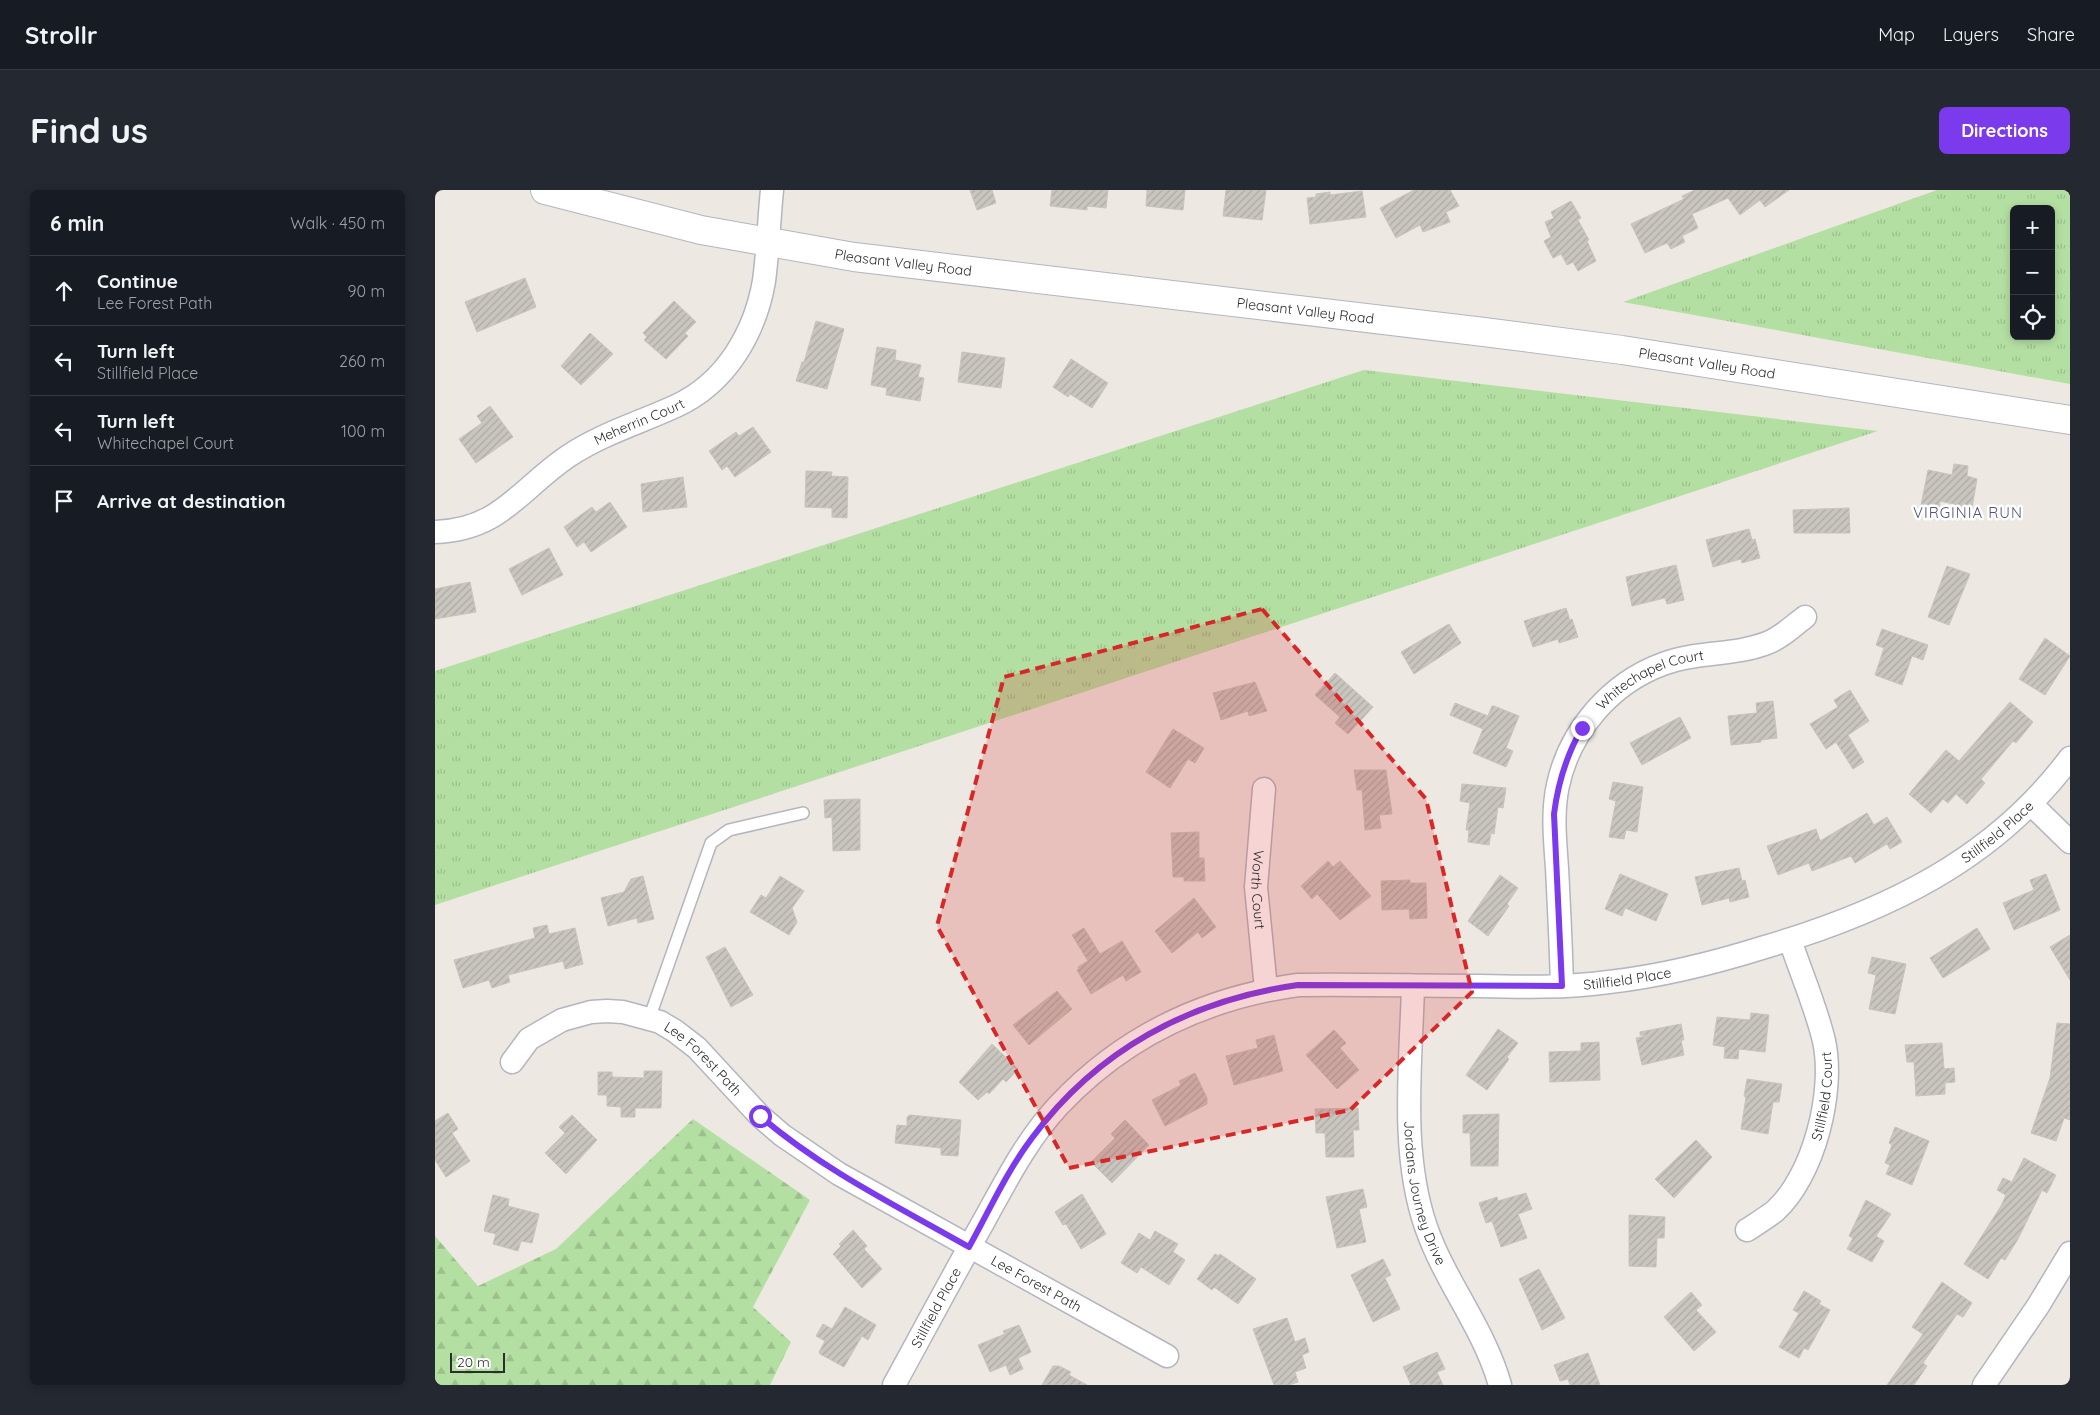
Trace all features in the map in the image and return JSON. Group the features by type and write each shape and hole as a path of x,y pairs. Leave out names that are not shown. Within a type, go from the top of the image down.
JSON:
{"main road":[{"name":"Pleasant Valley Road","path":"545,190 701,230 767,243 925,266 1510,335 1652,355 2070,420"}],"street":[{"name":"Meherrin Court","path":"435,532 458,530 491,518 508,507 565,458 586,444 676,406 693,397 713,382 728,366 746,338 763,281 772,190"},
{"name":"Whitechapel Court","path":"1562,986 1554,814 1563,767 1582,728 1610,696 1645,672 1684,657 1753,648 1769,643 1805,617"},
{"name":"Stillfield Place","path":"894,1385 969,1247 1031,1139 1058,1105 1089,1075 1131,1044 1174,1020 1235,997 1266,989 1298,985 1562,986 1608,983 1679,971 1790,940 1830,927 1924,885 1980,848 2031,804 2070,758"},
{"name":"Worth Court","path":"1263,790 1256,887 1266,989"},
{"path":"2031,804 2070,842"},
{"name":"Stillfield Court","path":"1747,1230 1775,1210 1792,1189 1815,1140 1825,1106 1827,1073 1823,1041 1790,940"},
{"name":"Jordans Journey Drive","path":"1413,986 1409,1138 1418,1199 1437,1254 1476,1326 1496,1371 1500,1385"},
{"name":"Lee Forest Path","path":"512,1062 529,1039 562,1020 591,1012 623,1012 649,1019 675,1030 697,1048 760,1116 802,1150 839,1174 1167,1356"},
{"path":"1984,1385 2038,1306 2070,1253"}],"lane":[{"path":"649,1019 711,843 729,830 803,813"}],"highlighted area":[{"path":"1262,609 1426,799 1472,992 1350,1110 1069,1168 937,926 1004,677"}],"green space":[{"path":"1937,190 2070,190 2070,384 1623,302"},
{"path":"1364,370 1878,431 435,905 435,671"},
{"path":"693,1119 810,1200 753,1307 791,1342 770,1385 435,1385 435,1236 478,1286 556,1249"}],"building":[{"path":"970,190 992,190 996,203 977,210"},
{"path":"1052,190 1108,190 1106,208 1087,206 1087,210 1050,206"},
{"path":"1147,190 1185,190 1183,210 1146,206"},
{"path":"1226,190 1266,190 1262,220 1223,216"},
{"path":"1414,190 1450,190 1459,206 1446,212 1450,222 1423,232 1420,225 1396,238 1380,208"},
{"path":"1695,190 1789,190 1765,207 1760,200 1740,215 1728,198 1692,214 1698,228 1682,236 1685,242 1671,249 1667,243 1645,253 1631,224 1684,199 1682,196"},
{"path":"1362,191 1366,217 1310,224 1307,198 1316,197 1316,194 1330,192 1330,195"},
{"path":"1571,201 1581,218 1578,220 1589,240 1587,241 1596,261 1578,271 1573,262 1567,265 1561,254 1553,258 1544,241 1551,237 1545,222 1554,218 1551,212"},
{"path":"525,278 536,307 477,332 465,302"},
{"path":"674,301 696,322 685,333 688,336 666,359 644,340 647,337 643,333"},
{"path":"816,321 844,329 827,389 796,381 802,362 804,362"},
{"path":"590,333 613,354 581,385 561,366"},
{"path":"877,347 896,350 895,360 921,365 918,377 924,378 920,401 886,395 887,388 871,385"},
{"path":"962,352 1005,358 1001,388 958,382"},
{"path":"1071,359 1108,383 1092,408 1070,394 1068,397 1053,387"},
{"path":"490,406 513,437 476,463 459,439 482,423 477,416"},
{"path":"753,427 771,452 735,477 727,466 722,470 709,451 736,432 739,436"},
{"path":"1954,464 1968,466 1967,476 1977,479 1972,508 1940,501 1939,509 1921,505 1928,470 1952,475"},
{"path":"806,471 832,472 831,476 848,477 847,518 832,517 832,508 805,507"},
{"path":"683,477 687,507 643,512 641,484"},
{"path":"610,502 627,527 591,552 584,542 577,547 564,527 592,507 596,512"},
{"path":"1849,508 1850,533 1794,533 1793,510"},
{"path":"1749,529 1752,540 1755,539 1760,558 1742,563 1741,559 1713,567 1706,540"},
{"path":"549,548 563,575 522,595 509,569"},
{"path":"1676,565 1684,600 1667,604 1665,598 1632,606 1626,577"},
{"path":"1947,566 1970,574 1949,625 1928,617"},
{"path":"470,582 476,612 435,619 435,589"},
{"path":"1566,608 1578,637 1559,643 1558,639 1533,647 1524,621"},
{"path":"1449,624 1461,643 1414,674 1401,652"},
{"path":"1882,629 1928,645 1923,660 1912,656 1902,685 1875,675 1884,648 1876,645"},
{"path":"2045,638 2070,656 2045,695 2019,679"},
{"path":"1335,673 1373,707 1348,734 1335,723 1340,717 1315,695"},
{"path":"1255,682 1267,711 1249,716 1248,711 1221,720 1213,693"},
{"path":"1850,690 1869,721 1848,735 1864,762 1853,769 1836,742 1826,749 1810,724 1838,707 1834,700"},
{"path":"1773,701 1777,738 1761,740 1761,742 1731,745 1728,716 1757,713 1756,703"},
{"path":"2010,702 2033,722 2016,743 2013,741 1981,779 1985,783 1967,804 1956,794 1948,803 1943,799 1931,813 1909,794 1946,750 1959,761"},
{"path":"1455,703 1488,716 1492,706 1494,706 1519,716 1506,748 1513,751 1506,767 1473,753 1483,729 1450,715"},
{"path":"1680,717 1691,738 1642,765 1630,743"},
{"path":"1173,729 1204,748 1195,763 1188,759 1170,788 1146,772"},
{"path":"1354,770 1386,770 1392,814 1379,815 1381,828 1365,830 1362,790 1357,790"},
{"path":"1613,782 1643,787 1637,832 1626,830 1624,839 1609,837 1616,801 1609,799"},
{"path":"1462,784 1506,788 1503,808 1498,807 1494,834 1491,833 1489,845 1468,842 1469,830 1466,830 1470,803 1460,801"},
{"path":"860,799 860,850 833,851 832,817 825,818 824,800"},
{"path":"1867,813 1874,825 1887,817 1902,842 1890,849 1887,844 1855,863 1851,856 1812,871 1809,863 1778,875 1767,846 1816,829 1820,841"},
{"path":"1199,832 1199,858 1204,858 1205,881 1184,881 1184,877 1173,877 1171,833"},
{"path":"1328,861 1333,867 1340,861 1371,896 1340,920 1317,894 1312,899 1301,886"},
{"path":"1739,868 1742,881 1745,880 1749,897 1730,902 1729,898 1702,905 1695,877"},
{"path":"1620,874 1668,894 1656,921 1625,908 1622,916 1605,909"},
{"path":"2046,874 2060,910 2014,930 2003,903 2034,890 2030,880"},
{"path":"1500,875 1518,888 1507,904 1509,906 1488,936 1468,921"},
{"path":"643,876 654,919 638,923 637,918 608,926 601,898 624,892 631,879"},
{"path":"780,876 804,891 792,908 797,922 789,935 750,912 761,895 766,898"},
{"path":"1410,880 1410,883 1426,883 1427,918 1410,919 1409,909 1382,910 1381,881"},
{"path":"1194,898 1216,927 1202,938 1198,932 1172,953 1155,931"},
{"path":"547,925 549,934 575,928 583,964 565,969 563,961 508,975 510,982 492,988 489,980 463,988 454,960 535,938 533,928"},
{"path":"1084,928 1100,954 1122,941 1141,972 1126,981 1123,975 1091,994 1077,970 1079,969 1078,967 1088,961 1072,935"},
{"path":"1977,928 1990,949 1943,978 1930,958"},
{"path":"2070,935 2070,980 2050,947"},
{"path":"725,947 753,995 731,1007 706,957"},
{"path":"1872,957 1906,964 1895,1014 1869,1009 1876,975 1868,973"},
{"path":"1057,991 1072,1009 1029,1045 1013,1025"},
{"path":"1751,1013 1769,1015 1765,1052 1739,1049 1738,1059 1724,1058 1725,1047 1713,1045 1717,1017 1750,1020"},
{"path":"2057,1023 2070,1024 2070,1120 2064,1118 2056,1141 2031,1133 2050,1078"},
{"path":"1681,1024 1684,1040 1681,1040 1684,1055 1642,1065 1636,1038 1647,1036 1640,1035 1640,1032"},
{"path":"1498,1029 1518,1043 1487,1090 1466,1075"},
{"path":"1334,1030 1346,1043 1340,1048 1359,1070 1337,1089 1306,1055"},
{"path":"1274,1035 1283,1071 1234,1085 1226,1056 1258,1048 1256,1040"},
{"path":"1599,1042 1600,1080 1550,1082 1549,1052 1581,1051 1581,1043"},
{"path":"1942,1043 1944,1069 1954,1068 1955,1082 1945,1083 1945,1094 1916,1096 1914,1062 1907,1062 1905,1045"},
{"path":"992,1044 1018,1069 1006,1082 1003,1079 989,1094 987,1092 978,1100 959,1082"},
{"path":"644,1071 662,1071 661,1108 635,1108 635,1117 621,1117 621,1107 607,1106 607,1095 598,1095 598,1072 612,1072 612,1077 644,1078"},
{"path":"1195,1073 1207,1098 1207,1104 1165,1126 1152,1100 1181,1085 1179,1081"},
{"path":"1747,1079 1782,1084 1779,1102 1773,1102 1768,1134 1741,1129"},
{"path":"1358,1108 1359,1130 1353,1130 1354,1157 1326,1157 1325,1133 1316,1133 1315,1109"},
{"path":"448,1113 458,1129 452,1133 470,1161 446,1177 435,1160 435,1121"},
{"path":"1499,1114 1498,1166 1471,1166 1470,1133 1463,1133 1463,1115"},
{"path":"572,1115 597,1140 566,1174 545,1153 565,1133 559,1127"},
{"path":"910,1115 961,1120 958,1156 941,1155 941,1148 895,1143 897,1125 907,1126 907,1117"},
{"path":"1125,1120 1149,1145 1112,1183 1091,1162 1115,1138 1111,1134"},
{"path":"1895,1127 1929,1141 1912,1185 1886,1174 1890,1165 1885,1163 1892,1145 1889,1143"},
{"path":"1696,1140 1712,1157 1674,1198 1655,1179"},
{"path":"2024,1158 2056,1175 2047,1193 2042,1190 2018,1239 2005,1260 2001,1258 1988,1279 1964,1264 2006,1195 1997,1190 2003,1178 2012,1182"},
{"path":"1363,1189 1367,1207 1359,1209 1366,1242 1337,1248 1326,1197"},
{"path":"1526,1193 1532,1209 1518,1214 1527,1238 1501,1247 1492,1221 1486,1223 1479,1203 1497,1197 1498,1201"},
{"path":"1082,1194 1106,1234 1081,1249 1066,1224 1063,1225 1055,1212"},
{"path":"493,1195 509,1199 508,1206 539,1214 532,1243 521,1241 518,1251 493,1244 496,1234 484,1231"},
{"path":"1866,1200 1891,1214 1876,1236 1884,1241 1872,1262 1847,1249 1853,1238 1849,1236"},
{"path":"1629,1215 1665,1217 1664,1238 1657,1238 1656,1267 1629,1266"},
{"path":"853,1230 867,1246 864,1249 882,1269 862,1288 833,1254 841,1246 839,1244"},
{"path":"1155,1231 1178,1244 1173,1252 1185,1260 1169,1285 1141,1267 1137,1273 1121,1263 1139,1233 1150,1240"},
{"path":"1215,1254 1219,1256 1220,1254 1256,1279 1238,1304 1214,1287 1212,1290 1197,1279"},
{"path":"1383,1259 1391,1275 1385,1278 1400,1309 1373,1322 1351,1275"},
{"path":"1539,1269 1565,1318 1542,1330 1519,1279"},
{"path":"1942,1282 1972,1303 1963,1317 1957,1314 1923,1363 1927,1366 1914,1385 1887,1385 1923,1334 1912,1327"},
{"path":"1804,1291 1821,1301 1819,1304 1830,1310 1808,1350 1804,1348 1799,1358 1779,1347 1799,1313 1793,1310"},
{"path":"1691,1292 1702,1305 1696,1310 1716,1332 1694,1351 1664,1317"},
{"path":"845,1307 876,1325 868,1340 862,1336 844,1367 820,1354 819,1352 825,1341 816,1336 823,1324 832,1329"},
{"path":"1287,1318 1295,1342 1305,1338 1309,1352 1302,1355 1306,1368 1295,1372 1298,1382 1289,1385 1274,1385 1253,1329"},
{"path":"1019,1325 1031,1352 1018,1358 1023,1369 1010,1375 1006,1365 990,1372 978,1345 1005,1334 1003,1331"},
{"path":"1437,1352 1445,1369 1437,1372 1443,1385 1411,1385 1403,1367"},
{"path":"1588,1353 1600,1385 1570,1385 1568,1379 1560,1381 1554,1365"},
{"path":"1053,1366 1059,1366 1071,1372 1069,1375 1087,1385 1042,1385"}],"district":[{"name":"VIRGINIA RUN","path":"1968,513"}],"route":[{"path":"760,1116 802,1150 839,1174 969,1247 1014,1166 1031,1139 1058,1105 1089,1075 1131,1044 1195,1010 1266,989 1298,985 1562,986 1554,814 1563,767 1582,728"}]}
